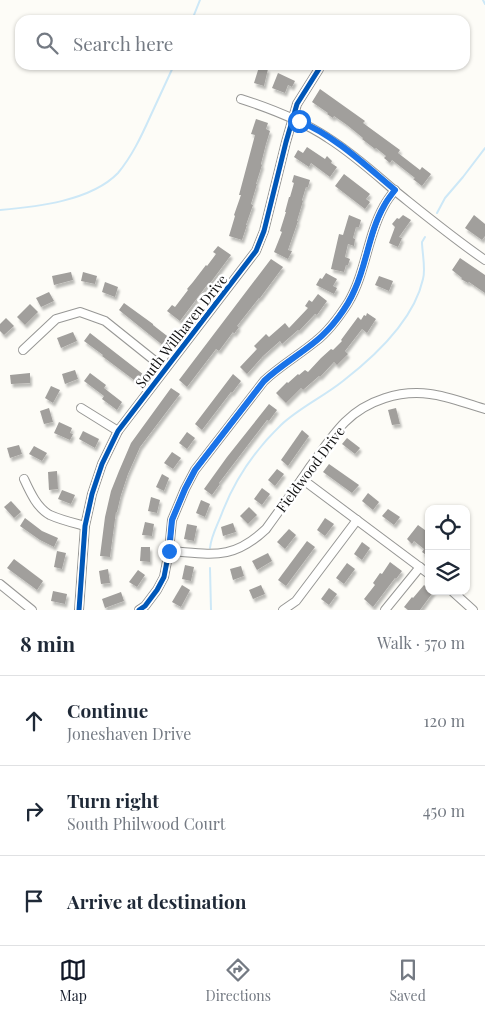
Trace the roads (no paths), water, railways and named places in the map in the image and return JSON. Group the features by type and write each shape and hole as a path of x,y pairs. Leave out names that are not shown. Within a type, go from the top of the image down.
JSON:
{"street":[{"name":"South Willhaven Drive","path":"79,610 85,526 92,494 102,464 118,431 256,251 264,230 297,104 318,70"},
{"path":"241,99 306,124 329,138 352,154 445,231 485,260"},
{"path":"139,610 145,606 164,577 172,520 195,470 264,381 317,340 339,316 355,290 384,205 395,190"},
{"path":"23,350 56,319 80,312 105,321 165,368"},
{"name":"Fieldwood Drive","path":"169,551 217,554 231,552 256,538 266,529 329,441 345,422 374,402 392,396 429,394 485,409"},
{"path":"81,408 118,431"},
{"path":"24,479 32,495 49,514 85,526"},
{"path":"302,479 425,571"},
{"path":"283,610 296,601 357,520"},
{"path":"385,610 420,568"},
{"path":"0,584 32,610"},
{"path":"456,595 473,610"}],"waterway":[{"path":"194,15 200,0"},
{"path":"483,0 485,4"},
{"path":"0,210 62,201 107,183 118,173 132,153 172,70"},
{"path":"437,213 445,198 485,148"},
{"path":"210,548 215,530 233,488 263,445 288,419 335,387 367,361 402,323 411,309 423,279 422,242 425,237"},
{"path":"210,568 211,610"}]}
